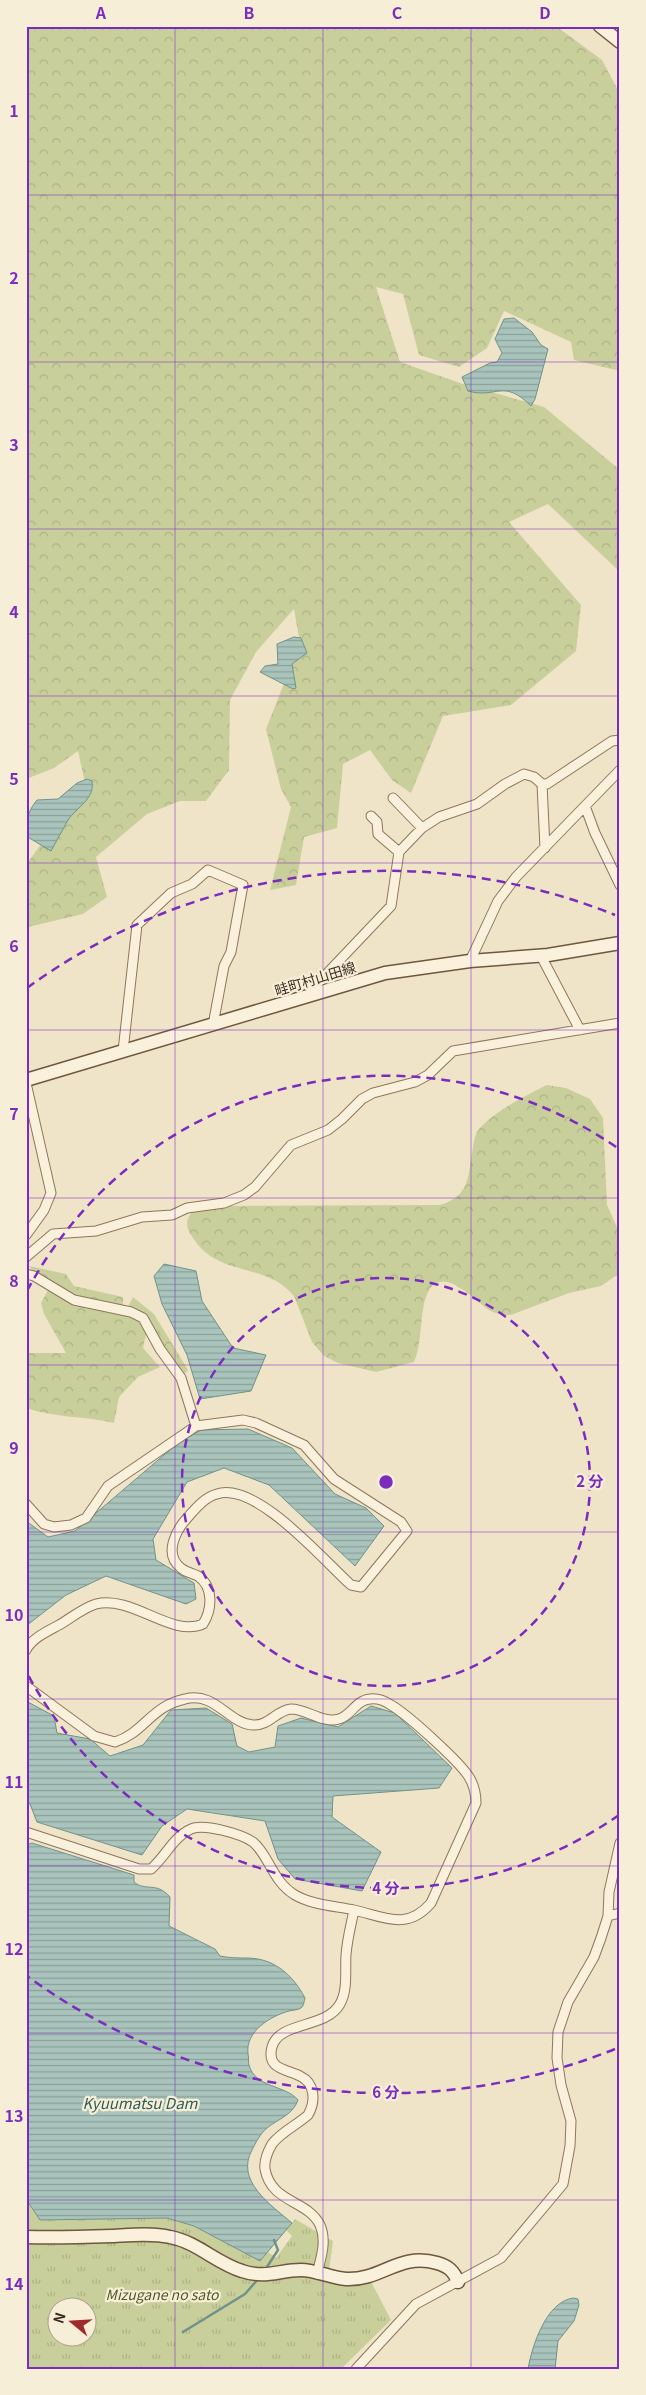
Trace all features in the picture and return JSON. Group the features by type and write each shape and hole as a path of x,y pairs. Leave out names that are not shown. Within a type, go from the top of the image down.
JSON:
{"main road":[{"path":"600,26 620,42"},
{"name":"畦町村山田線","path":"26,1082 311,993 385,973 470,961 541,956 620,943"},
{"path":"26,2237 134,2235 171,2237 197,2247 213,2258 240,2271 254,2275 302,2270 346,2279 363,2278 406,2260 421,2259 444,2265 454,2273 458,2282"}],"street":[{"path":"542,784 558,778 612,741 620,740"},
{"path":"470,961 498,901 516,877 620,770"},
{"path":"311,993 316,985 391,906 399,852 422,828 439,817 462,811 477,804 505,784 524,774 534,777 542,784 545,848"},
{"path":"393,798 422,828"},
{"path":"585,806 594,833 620,886"},
{"path":"371,816 377,822 378,834 399,852"},
{"path":"123,1051 137,925 171,893 192,884 208,870 243,885 233,945 224,966 213,1024"},
{"path":"541,956 580,1030"},
{"path":"26,1257 53,1234 96,1231 142,1217 172,1216 187,1208 224,1203 244,1195 256,1187 291,1145 328,1130 362,1099 373,1093 415,1082 428,1074 453,1050 620,1023"},
{"path":"26,1082 51,1193 44,1210 26,1235"},
{"path":"26,1274 34,1276 74,1300 131,1312 143,1318 160,1349 180,1378 196,1426"},
{"path":"26,1504 44,1524 54,1527 71,1525 86,1518 108,1486 196,1426 243,1420 304,1445 334,1479 402,1522 408,1531 361,1586 351,1585 282,1520 248,1497 237,1492 224,1491 212,1495 180,1526 174,1536 172,1547 173,1555 181,1568 204,1581 208,1590 210,1610 203,1624 189,1628 127,1606 112,1603 97,1604 37,1638 26,1650"},
{"path":"26,1686 94,1736 115,1742 136,1731 165,1705 187,1698 214,1702 241,1722 251,1725 262,1725 288,1709 299,1710 329,1720 339,1719 358,1703 367,1699 376,1699 391,1704 459,1765 469,1778 475,1792 476,1803 431,1903 423,1912 409,1920 392,1919 311,1901 297,1896 285,1888 274,1875 254,1843 220,1830 193,1828 179,1836 151,1869 139,1868 26,1832"},
{"path":"356,2369 416,2304 501,2258 563,2184 570,2146 571,2122 561,2085 557,2058 558,2032 568,2002 594,1957 608,1916 609,1892 620,1843"},
{"path":"318,2274 324,2246 319,2224 308,2212 278,2194 267,2178 265,2166 272,2144 308,2115 312,2109 313,2092 306,2080 299,2075 279,2069 274,2064 271,2048 274,2041 282,2034 322,2020 334,2013 345,1989 346,1954 354,1910"},
{"path":"608,1916 620,1913"}],"green space":[{"path":"26,26 436,28 441,26 556,26 602,60 620,94 620,371 574,360 571,342 504,311 487,348 459,367 419,355 403,294 376,287 400,362 463,384 544,407 620,470 620,572 548,504 509,522 581,605 576,651 511,705 443,716 411,793 392,780 370,750 343,764 337,828 304,837 296,885 270,890 291,807 281,789 266,729 300,643 294,609 256,652 230,700 229,770 206,801 180,801 147,814 96,857 107,897 83,914 28,927 26,865 85,783 78,751 54,768 26,779"},
{"path":"547,1085 566,1088 590,1099 603,1118 607,1205 620,1234 620,1273 601,1286 569,1293 508,1315 492,1311 458,1286 449,1282 440,1282 433,1285 427,1294 419,1345 414,1362 376,1372 338,1363 324,1356 312,1342 294,1296 288,1290 276,1281 219,1261 200,1247 189,1231 187,1221 195,1208 215,1206 440,1205 450,1201 458,1196 466,1183 474,1140 479,1129 502,1110"},
{"path":"29,1266 66,1274 74,1286 123,1297 123,1316 133,1297 154,1314 188,1370 181,1379 147,1330 143,1348 160,1367 138,1377 119,1397 114,1423 48,1414 26,1408 26,1353 66,1353 44,1314 41,1303 48,1290"},
{"name":"Mizugane no sato","path":"26,2199 40,2220 167,2218 194,2225 260,2261 268,2252 276,2258 292,2236 286,2230 295,2219 333,2241 329,2271 366,2272 391,2320 341,2369 26,2369"}],"water":[{"path":"514,318 532,332 541,345 548,349 535,399 531,406 513,393 506,391 478,393 468,391 462,377 490,363 497,362 502,353 495,339 504,319"},
{"path":"294,637 301,638 307,653 292,664 296,688 293,689 260,672 265,666 278,664 277,644"},
{"path":"87,779 92,781 91,793 68,820 51,851 26,836 28,817 37,800 58,799 77,783"},
{"path":"164,1264 196,1271 202,1301 233,1348 266,1355 251,1391 200,1399 187,1355 162,1304 154,1276"},
{"path":"248,1429 292,1448 335,1494 366,1508 384,1526 355,1566 269,1485 224,1468 187,1482 153,1539 156,1560 194,1583 196,1599 186,1604 106,1576 66,1595 26,1626 26,1521 48,1537 75,1531 178,1443 201,1430"},
{"path":"26,1701 54,1716 57,1733 90,1739 110,1756 143,1745 171,1710 206,1708 232,1724 237,1746 249,1752 275,1747 278,1726 301,1718 338,1727 371,1706 395,1713 452,1768 439,1788 333,1796 332,1817 381,1852 362,1891 295,1879 278,1859 265,1821 187,1809 162,1826 142,1855 37,1822 30,1804 26,1802"},
{"name":"Kyuumatsu Dam","path":"32,1843 134,1875 134,1882 138,1885 160,1889 170,1897 169,1926 215,1949 220,1956 257,1959 282,1969 295,1982 305,1998 301,2008 282,2013 261,2026 251,2038 248,2046 249,2064 252,2072 264,2082 286,2091 298,2100 289,2113 262,2133 248,2161 248,2172 258,2191 292,2223 260,2261 194,2226 167,2218 40,2220 26,2199 26,1845"},
{"path":"573,2298 578,2299 579,2305 574,2321 558,2341 555,2369 528,2369 537,2337 548,2316 563,2301"}],"waterway":[{"path":"265,2270 278,2250 274,2240"},
{"path":"183,2332 245,2294 259,2278"}]}
